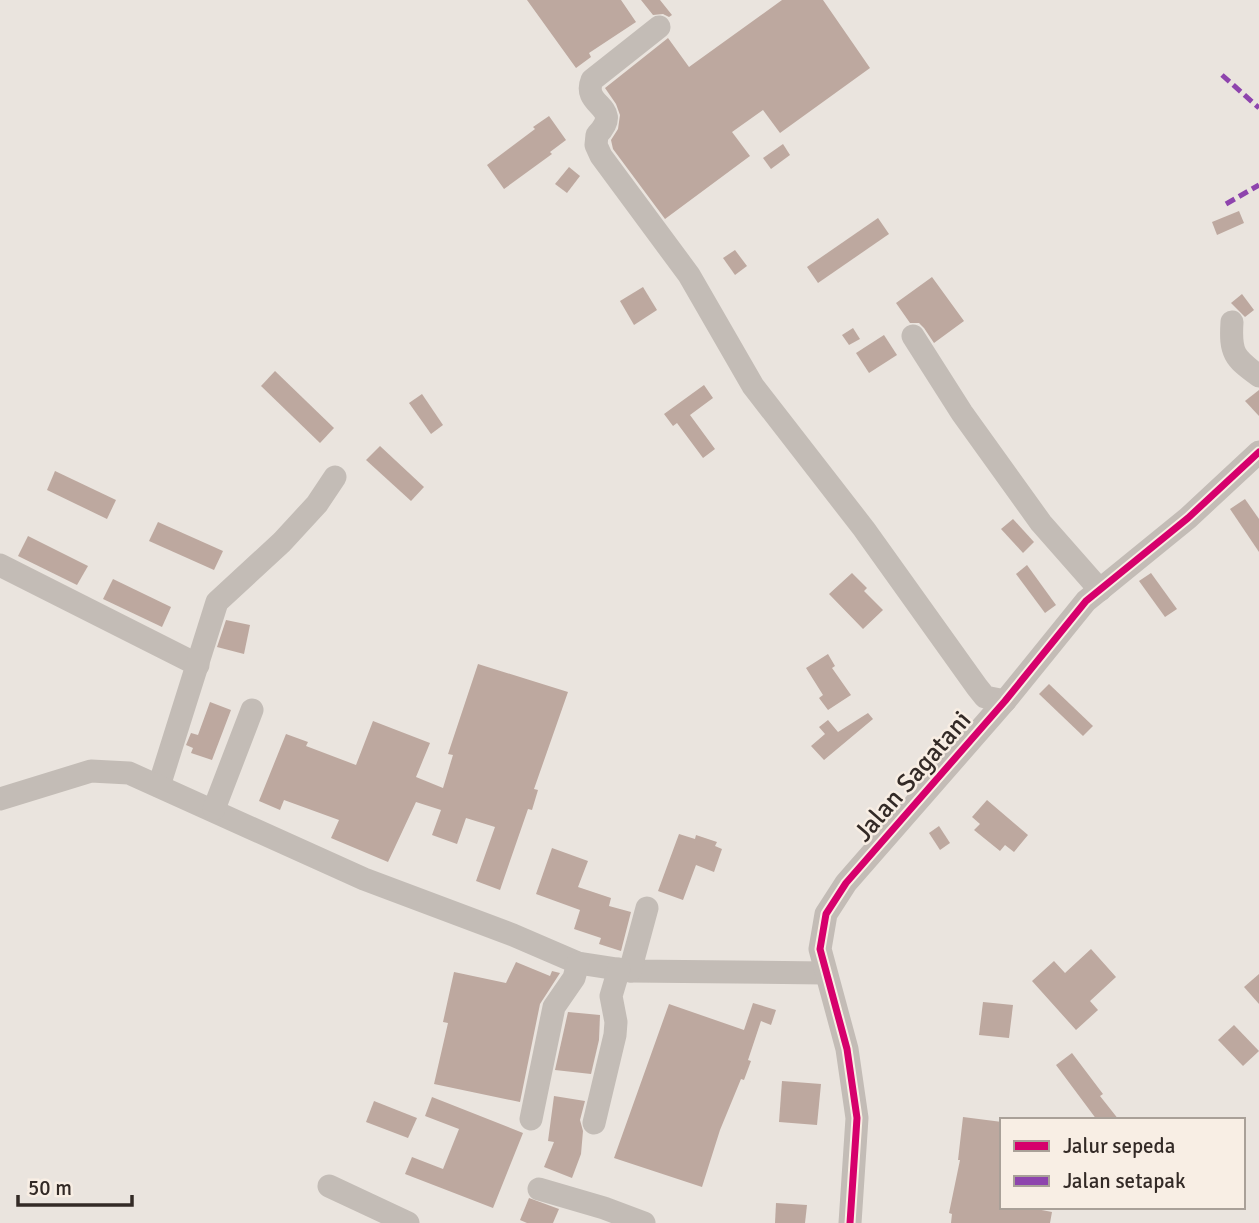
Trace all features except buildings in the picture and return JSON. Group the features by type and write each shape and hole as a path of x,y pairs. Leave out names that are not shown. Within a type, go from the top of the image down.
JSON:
{"street":[{"path":"659,27 592,80 589,88 591,96 606,112 607,119 606,125 597,135 596,145 601,156 689,275 753,386 864,528 985,697 1005,701"},
{"path":"1232,322 1230,343 1233,354 1259,376"},
{"path":"913,336 962,413 1041,523 1100,590"},
{"name":"Jalan Sagatani","path":"850,1223 856,1118 847,1049 820,949 826,914 846,883 1005,701 1079,609 1188,518 1259,452"},
{"path":"159,786 217,602 282,542 317,504 335,477"},
{"path":"0,565 198,665"},
{"path":"214,809 252,710"},
{"path":"0,799 91,771 129,773 214,809 364,879 513,935 578,963 625,970 825,973"},
{"path":"594,1123 615,1035 616,1023 611,996 625,970 647,908"},
{"path":"531,1119 554,1007 574,978 578,963"},
{"path":"329,1186 408,1223"},
{"path":"539,1188 644,1223"}],"marked path":[{"path":"1222,75 1259,108"},
{"path":"1226,204 1259,185"}],"cycle path":[{"path":"850,1223 857,1118 847,1049 820,949 826,914 846,883 1005,701 1086,601 1188,518 1259,452"}]}
